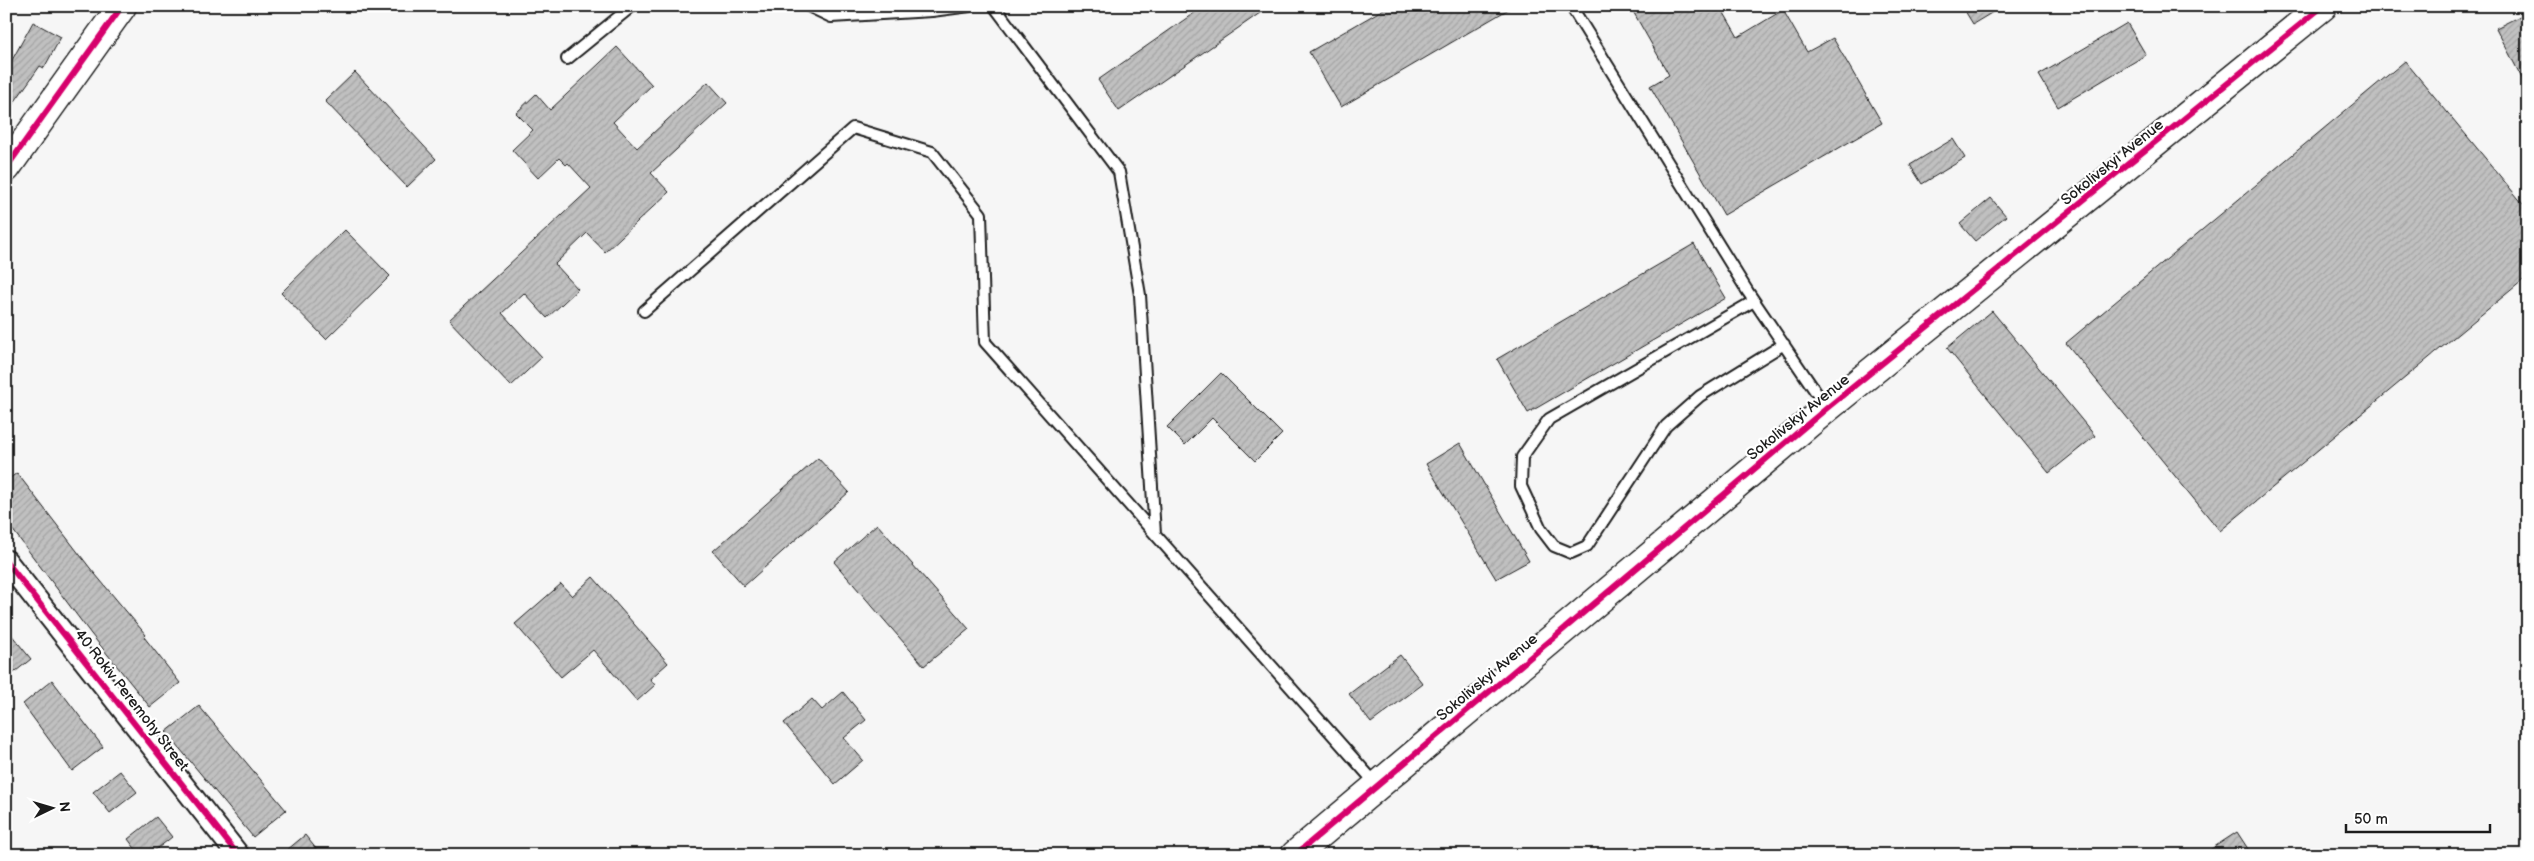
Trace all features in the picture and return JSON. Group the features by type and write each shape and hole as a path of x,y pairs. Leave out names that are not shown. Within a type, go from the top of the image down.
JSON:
{"street":[{"path":"6,168 122,6"},
{"name":"Sokolivskyi Avenue","path":"1295,855 1827,408 2323,6"},
{"name":"40 Rokiv Peremohy Street","path":"6,561 238,855"}],"lane":[{"path":"567,59 632,6"},
{"path":"808,6 831,18 932,11 970,6"},
{"path":"994,6 1119,172 1140,295 1154,534"},
{"path":"1571,6 1754,300 1827,408"},
{"path":"644,311 853,128 932,152 981,214 985,342 1378,786"},
{"path":"1754,300 1549,419 1522,457 1522,486 1541,529 1554,546 1572,553 1587,546 1666,426 1700,396 1784,344"}],"building":[{"path":"1204,6 1270,6 1119,111 1098,80"},
{"path":"1389,6 1514,6 1341,107 1309,52"},
{"path":"1630,6 1720,6 1738,37 1783,10 1807,52 1833,38 1882,123 1724,215 1650,86 1669,75"},
{"path":"1962,6 2003,6 1973,24"},
{"path":"2528,12 2528,90 2496,28"},
{"path":"33,22 61,37 44,68 40,66 6,114 6,71"},
{"path":"2127,23 2146,55 2058,107 2039,75"},
{"path":"617,47 652,85 613,122 637,148 708,82 727,103 651,173 669,192 605,252 587,233 555,264 578,289 547,318 524,293 502,313 542,357 511,386 449,320 591,188 568,163 566,165 559,158 538,178 512,150 533,130 516,113 536,94 550,110"},
{"path":"2405,61 2528,210 2528,276 2220,531 2066,343"},
{"path":"355,72 436,159 407,187 325,101"},
{"path":"1953,139 1965,158 1922,184 1910,165"},
{"path":"1991,198 2006,216 1975,241 1960,224"},
{"path":"345,230 390,276 326,339 281,293"},
{"path":"1694,244 1726,298 1528,413 1497,359"},
{"path":"1992,311 2095,436 2049,473 1947,348"},
{"path":"1221,373 1282,434 1255,461 1212,418 1185,445 1167,427"},
{"path":"1460,443 1529,561 1496,579 1426,464"},
{"path":"818,458 849,492 744,586 713,551"},
{"path":"17,473 90,568 146,635 144,637 180,683 150,707 91,634 6,521 6,481"},
{"path":"877,524 969,629 924,666 834,562"},
{"path":"593,577 668,663 650,679 655,685 637,701 593,650 561,677 515,624 561,584 572,596"},
{"path":"6,628 31,659 6,679"},
{"path":"1400,655 1423,684 1371,723 1349,694"},
{"path":"52,680 103,747 72,771 23,704"},
{"path":"843,692 866,720 844,738 863,760 835,784 784,723 812,699 822,710"},
{"path":"199,706 286,810 253,837 166,732"},
{"path":"120,771 137,792 110,813 93,792"},
{"path":"156,817 172,837 149,855 140,855 128,839"},
{"path":"2237,832 2252,855 2202,855"},
{"path":"305,835 321,855 281,855"}],"cycle path":[{"path":"6,168 122,6"},
{"path":"1295,855 1827,408 2323,6"},
{"path":"6,561 238,855"}]}
